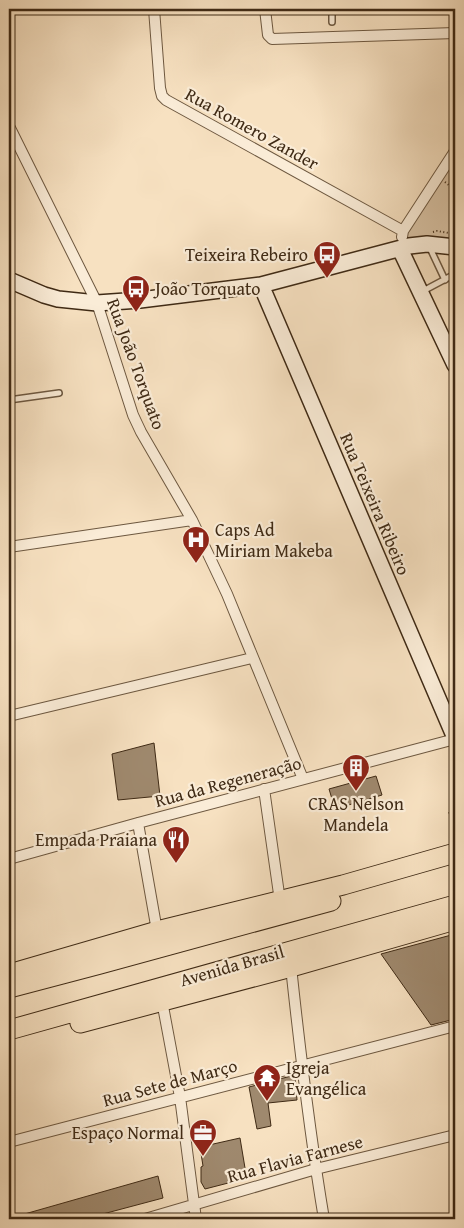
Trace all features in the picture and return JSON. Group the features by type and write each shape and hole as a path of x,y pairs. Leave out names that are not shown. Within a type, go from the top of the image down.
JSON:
{"highway":[{"path":"9,974 157,931 343,885 455,853"},
{"name":"Avenida Brasil","path":"9,988 165,947 455,866"},
{"path":"30,982 54,970 313,898 343,885"},
{"name":"Avenida Brasil","path":"9,1042 162,1001 455,905"},
{"name":"Avenida Brasil","path":"9,1030 285,960 358,948 455,920"}],"street":[{"name":"Rua Romero Zander","path":"154,9 160,88 162,96 166,100 403,231"},
{"path":"265,9 268,35 272,39 455,33"},
{"name":"Rua João Torquato","path":"9,126 97,303 133,415 192,520 227,594 303,779"},
{"path":"455,151 403,231 400,249 455,365"},
{"path":"9,280 51,297 97,303 140,300 261,285 400,249 427,244 455,247"},
{"name":"Rua Teixeira Ribeiro","path":"261,285 455,738"},
{"path":"9,547 192,520"},
{"path":"9,716 252,658"},
{"name":"Rua da Regeneração","path":"9,859 455,738"},
{"path":"264,789 280,901"},
{"path":"138,823 157,931"},
{"path":"285,960 324,1219"},
{"path":"162,1001 180,1097 196,1219"},
{"name":"Rua Sete de Março","path":"9,1142 455,1026"},
{"name":"Rua Flavia Farnese","path":"145,1219 316,1169 455,1135"}],"lane":[{"path":"332,9 332,22"},
{"path":"427,244 445,280"},
{"path":"421,292 455,274"},
{"path":"9,400 58,393"}],"path":[{"path":"439,178 455,190"},
{"path":"455,823 452,811 449,812 455,837"}],"shaded area":[{"path":"455,148 455,242 402,242"}],"building":[{"path":"154,743 160,796 118,800 112,754"},
{"name":"CRAS Nelson Mandela","path":"376,776 382,795 335,809 329,789"},
{"path":"455,934 455,1019 431,1025 381,954"},
{"name":"Igreja Evangélica","path":"295,1075 297,1100 268,1103 271,1126 257,1129 249,1087"},
{"path":"240,1138 246,1174 235,1177 236,1181 205,1189 201,1182 201,1167 203,1166 200,1147"},
{"path":"158,1176 163,1198 84,1219 15,1219 14,1217"}],"place":[{"name":"Teixeira Rebeiro","path":"327,279"},
{"name":"João Torquato","path":"136,313"},
{"name":"Caps Ad Miriam Makeba","path":"196,564"},
{"name":"CRAS Nelson Mandela","path":"356,792"},
{"name":"Empada Praiana","path":"176,864"},
{"name":"Igreja Evangélica","path":"267,1102"},
{"name":"Espaço Normal","path":"203,1157"}]}
